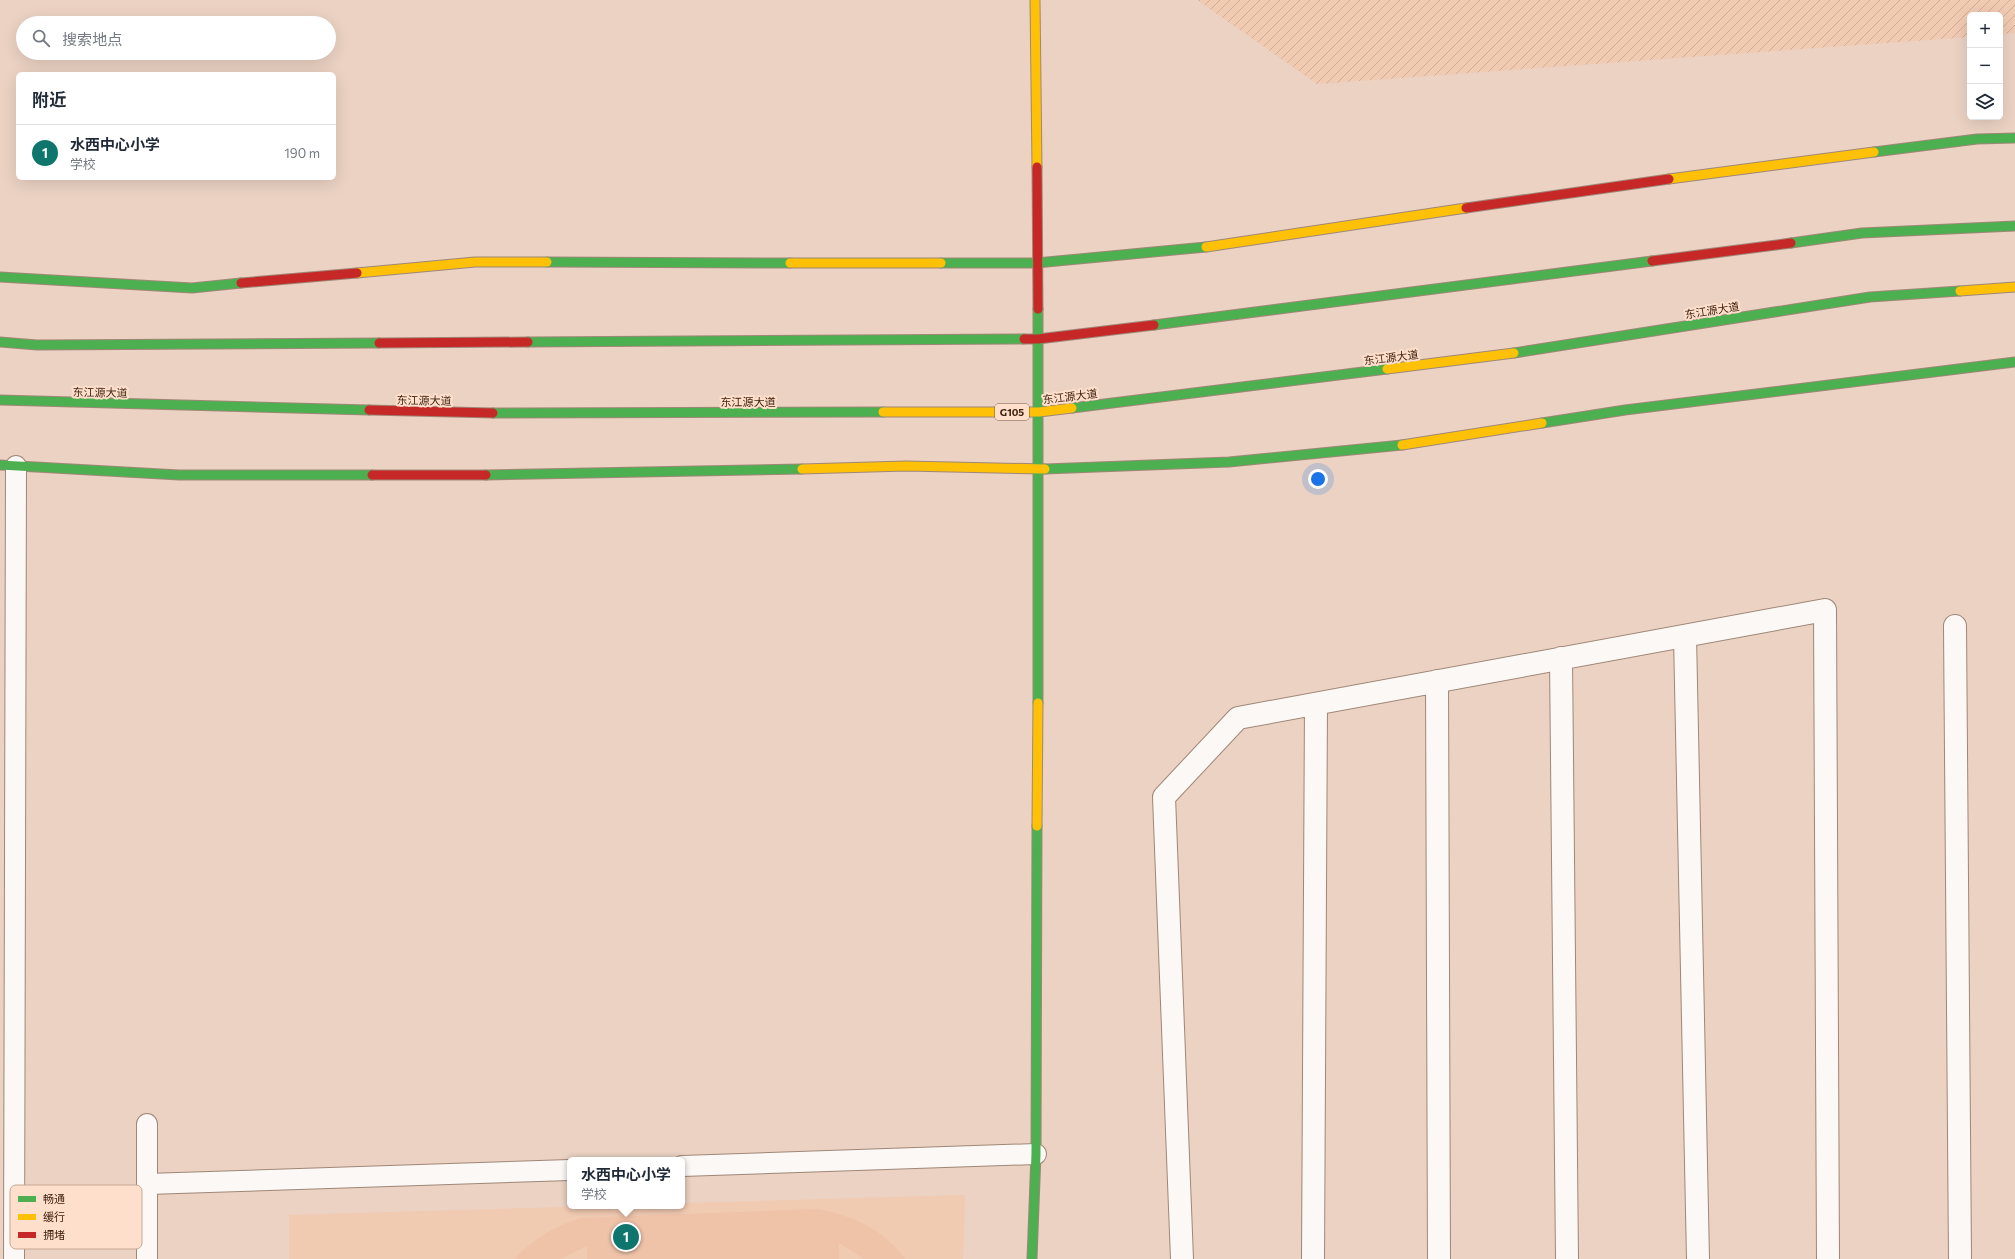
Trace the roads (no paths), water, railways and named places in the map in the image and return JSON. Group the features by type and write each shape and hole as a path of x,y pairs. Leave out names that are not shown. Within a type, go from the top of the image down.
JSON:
{"main road":[{"path":"1032,1259 1036,1154 1037,469 1039,412 1036,263 1035,0"},
{"path":"0,277 192,288 475,262 1036,263 1203,247 1754,166 1977,139 2015,138"},
{"path":"0,342 45,345 1038,340 1467,286 1862,233 2015,226"},
{"name":"东江源大道","path":"0,400 24,402 494,413 1039,412 1488,357 1870,297 2015,287"},
{"path":"8,466 180,474 536,475 906,466 1037,469 1229,462 1408,444 1625,410 2015,362"}],"street":[{"path":"1182,1259 1164,797 1238,718 1825,610 1828,1259"},
{"path":"1955,626 1960,1259"},
{"path":"1685,636 1698,1259"},
{"path":"1561,658 1567,1259"},
{"path":"1437,681 1440,1259"},
{"path":"1313,1259 1316,704"}],"lane":[{"path":"8,466 7,813 13,1185"},
{"path":"147,1124 147,1259"},
{"path":"685,1166 1036,1154"},
{"path":"147,1184 567,1170"},
{"path":"14,1249 14,1259"}],"place":[{"name":"水西中心小学","path":"626,1237"}]}
